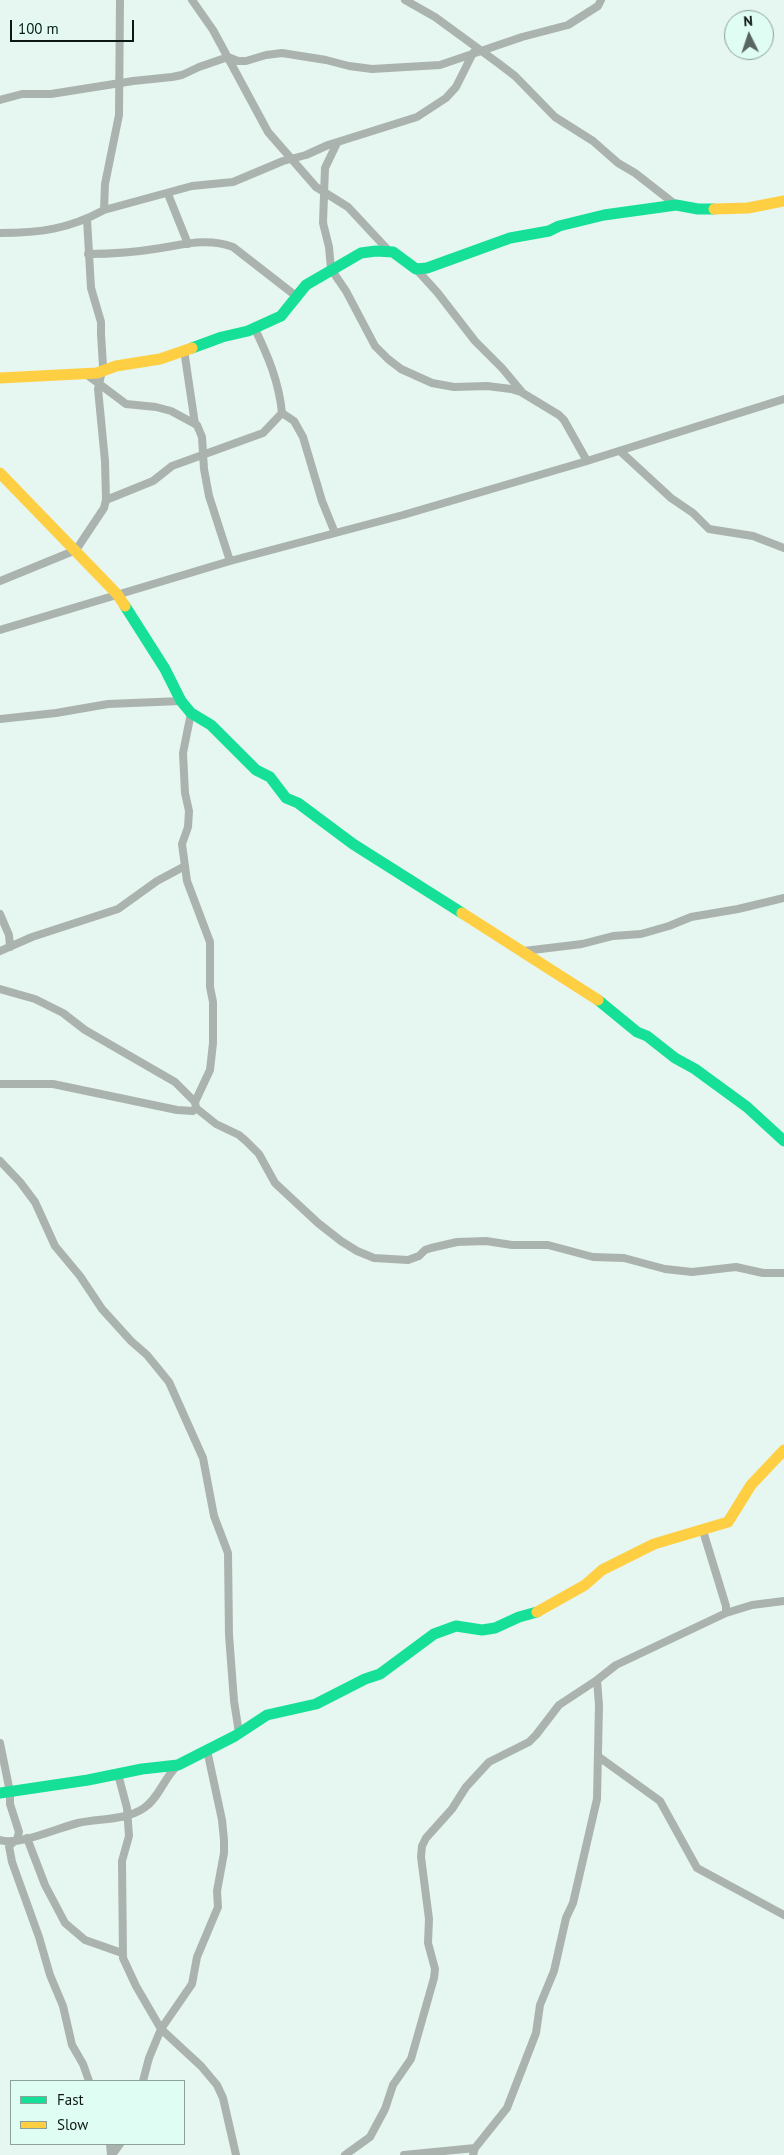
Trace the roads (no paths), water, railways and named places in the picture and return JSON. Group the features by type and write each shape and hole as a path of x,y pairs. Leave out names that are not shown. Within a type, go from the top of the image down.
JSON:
{"street":[{"path":"104,210 105,184 119,115 121,60 120,0"},
{"path":"192,0 228,57 264,126 286,155 323,193 331,195 348,207 367,225 389,251 402,257 416,269 437,292 475,341 525,395"},
{"path":"405,0 435,17 477,52 516,76 555,117 593,141 676,205"},
{"path":"0,100 22,94 51,94 182,75 228,57 238,61 282,53 372,69 440,65 522,37 568,25 598,6 601,0"},
{"path":"0,234 41,232 66,227 104,210 192,186 233,182 271,165 417,117 435,106 456,87 477,52"},
{"path":"337,143 325,168 323,193 323,223 329,247 331,269 346,290 360,321 376,346 388,360 432,383 454,387 503,388 525,395 559,415 564,420 587,461"},
{"path":"168,194 188,244"},
{"path":"416,269 427,268 510,238 549,231 559,226 604,215 676,205 698,209 748,208 784,201"},
{"path":"0,582 76,550 97,521 106,500 105,461 99,414 99,384 102,370 101,322 91,288 87,219"},
{"path":"88,254 115,254 205,241 221,242 233,246 296,296"},
{"path":"0,378 86,374 160,359 255,329 281,316 291,306 296,296 306,285 331,269 361,253 389,251"},
{"path":"255,329 274,372 282,413 294,422 302,437 322,501 335,533"},
{"path":"184,350 195,424 200,432 204,455 209,496 230,561"},
{"path":"86,374 126,404 156,407 171,411 195,424"},
{"path":"0,630 230,561 587,461 784,399"},
{"path":"106,500 153,482 172,466 263,433 282,413"},
{"path":"620,450 671,498 694,513 709,528 753,536 784,548"},
{"path":"0,473 118,594 165,669 180,701 191,713 211,725 256,770 270,777 286,798 298,804 385,864 585,990 637,1032 647,1036 675,1058 703,1075 747,1107 784,1141"},
{"path":"0,719 56,713 108,704 180,701"},
{"path":"0,1084 53,1084 177,1110 193,1111 208,1077 212,1058 213,1002 210,987 210,942 187,881 182,844 188,827 189,811 185,793 182,752 191,713"},
{"path":"0,951 19,942 118,909 157,881 185,866"},
{"path":"524,951 582,944 613,936 640,934 670,926 691,917 738,909 784,898"},
{"path":"0,914 9,935 10,947"},
{"path":"9,935 19,942"},
{"path":"0,989 35,999 63,1013 85,1030 175,1082 195,1105 216,1124 239,1135 246,1141 259,1154 275,1183 318,1223 341,1242 374,1258 408,1260 419,1256 425,1250 431,1248 457,1242 486,1241 512,1245 548,1245 594,1257 624,1258 665,1269 692,1272 736,1267 763,1273 784,1273"},
{"path":"0,1161 20,1182 35,1202 55,1246 80,1276 102,1308 131,1341 147,1355 169,1382 200,1451 214,1516 228,1552 229,1634 234,1701 239,1733"},
{"path":"0,1840 13,1841 79,1822 128,1816 151,1803 170,1772 178,1765 239,1733 267,1715 316,1704 365,1679 380,1674 434,1634 456,1626 482,1630 495,1628 519,1617 534,1614 585,1585 602,1570 635,1552 654,1544 703,1531 728,1522 751,1485 784,1450"},
{"path":"703,1531 726,1606 726,1613"},
{"path":"345,2155 367,2140 373,2132 385,2109 393,2084 411,2059 435,1969 428,1943 429,1919 421,1857 422,1846 426,1838 449,1813 466,1787 489,1762 529,1742 558,1705 596,1680 616,1664 726,1613 752,1606 784,1601"},
{"path":"404,2155 437,2150 474,2152 507,2108 538,2026 540,2005 554,1971 566,1918 574,1903 594,1820 599,1757 599,1705 596,1680"},
{"path":"0,1743 5,1792 19,1832 17,1839 9,1846 12,1862 39,1937 50,1975 63,2006 72,2044 83,2064 89,2080"},
{"path":"143,2080 149,2058 161,2029 192,1984 198,1957 218,1907 217,1891 224,1853 224,1840 222,1820 207,1750"},
{"path":"599,1757 660,1801 697,1868 784,1915"},
{"path":"5,1792 178,1765"},
{"path":"118,1774 128,1816 129,1836 122,1860 122,1952 136,1986 161,2029 217,2085 223,2098 236,2155"},
{"path":"27,1838 45,1885 65,1923 85,1940 122,1952"}]}
